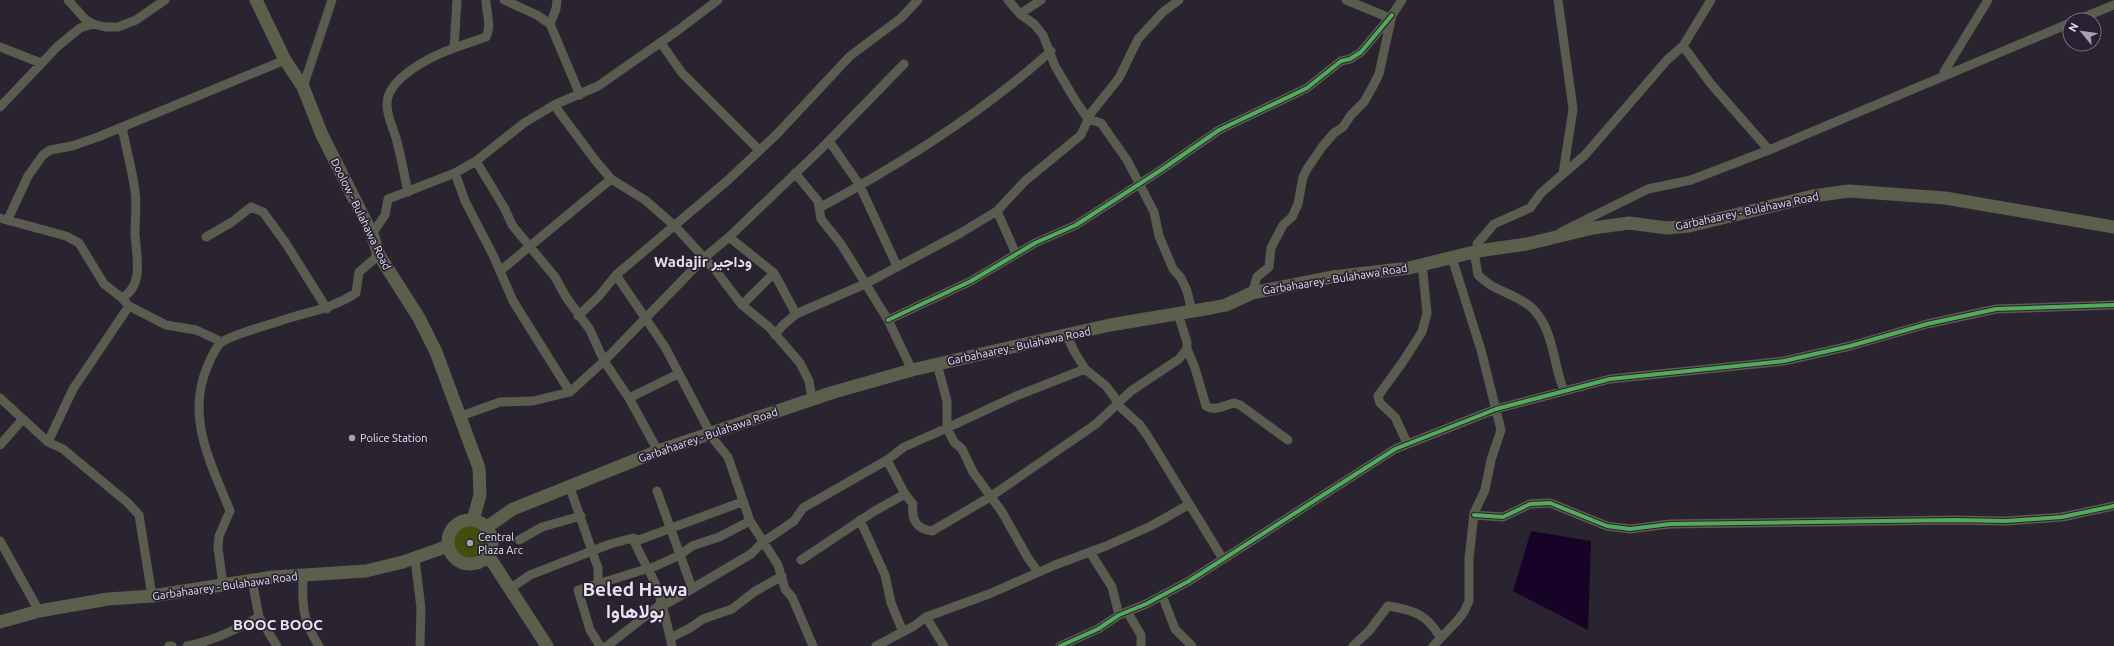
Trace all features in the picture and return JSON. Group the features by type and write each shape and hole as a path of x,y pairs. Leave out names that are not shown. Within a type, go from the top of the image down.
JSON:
{"main road":[{"name":"Doolow - Bulahawa Road","path":"256,0 285,60 303,88 322,135 372,234 379,255 420,318 436,352 461,416 481,476 480,495 473,520"},
{"name":"Garbahaarey - Bulahawa Road","path":"487,527 513,510 569,485 658,450 712,434 812,399 937,364 1067,336 1110,325 1226,305 1252,293 1332,277 1422,264 1476,251 1527,244 1549,238 1629,223 1667,228 1689,226 1813,196 1849,191 1945,198 2114,227"},
{"path":"466,520 473,520 487,527 492,542 488,555 476,563 463,563 452,556 448,546 449,534 452,528 466,520"},
{"name":"Garbahaarey - Bulahawa Road","path":"0,622 39,611 108,599 152,596 252,580 366,571 415,558 448,546"},
{"path":"488,555 511,588 547,646"}],"street":[{"path":"68,0 85,19 93,24 105,27 118,27 136,20 165,0"},
{"path":"303,88 332,0"},
{"path":"454,48 457,0"},
{"path":"408,192 401,155 386,105 389,92 399,79 434,55 486,37 490,26 486,13 486,0"},
{"path":"504,0 537,15 550,24 580,95"},
{"path":"550,24 556,9 557,0"},
{"path":"372,234 385,215 388,199 455,173 476,161 524,124 554,105 598,86 661,43 718,0"},
{"path":"578,316 599,296 616,275 727,181 850,56 901,18 918,0"},
{"path":"1008,0 1020,14 1034,24 1043,35 1055,66 1088,119 1101,123 1127,160 1154,212 1159,236 1168,257 1187,291 1192,312"},
{"path":"1020,14 1041,0"},
{"path":"1346,0 1391,17"},
{"path":"888,320 952,291 1045,238 1076,226 1140,185 1219,130 1311,86 1341,61 1350,59 1361,52 1391,17 1402,0"},
{"path":"1558,0 1573,109 1563,174"},
{"path":"1564,391 1558,376 1546,326 1533,308 1513,296 1495,288 1478,275 1476,251 1477,244 1494,224 1530,208 1541,193 1585,155 1667,60 1683,46 1712,0"},
{"path":"1945,75 1944,72 1988,0"},
{"path":"775,335 782,326 796,314 865,284 959,234 998,211 1025,181 1077,140 1096,105 1119,78 1138,39 1174,1"},
{"path":"2097,12 2114,5"},
{"path":"1252,293 1257,277 1269,267 1271,248 1275,238 1283,225 1292,217 1298,204 1303,176 1306,169 1334,133 1343,127 1351,115 1364,102 1373,86 1379,74 1391,17"},
{"path":"0,107 41,63 80,28 93,24"},
{"path":"1549,238 1648,188 1691,180 1769,150 2062,26"},
{"path":"661,43 682,73 759,150"},
{"path":"1683,46 1710,84 1769,150"},
{"path":"0,47 41,63"},
{"path":"819,208 859,184 883,174 951,129 1003,91 1050,51"},
{"path":"222,342 196,330 166,325 129,306 122,298 104,284 79,243 66,236 4,219 34,166 50,150 72,146 122,128 285,60"},
{"path":"461,416 500,402 532,401 570,392 604,361 644,318 704,258 729,237 829,141 904,64"},
{"path":"554,105 611,179 645,200 675,226 734,292 742,305 762,321 800,363 809,381 812,399"},
{"path":"122,128 135,192 135,234 138,257 136,281 130,293 122,298"},
{"path":"829,141 859,184 897,266"},
{"path":"476,161 505,209 512,225 555,277 578,316 596,341 604,361 629,398 658,450"},
{"path":"455,173 466,201 500,271 512,301 570,392"},
{"path":"795,173 814,195 821,219 841,244 888,320 912,370"},
{"path":"500,271 561,223 611,179"},
{"path":"206,237 232,222 251,207 257,208 262,212 285,242 327,309"},
{"path":"998,211 1016,254"},
{"path":"729,237 774,273 796,314"},
{"path":"223,585 218,548 219,536 230,511 208,456 200,431 199,415 204,376 211,359 222,342 276,322 327,309 343,302 356,293 359,272 379,255"},
{"path":"1433,646 1464,612 1468,601 1469,559 1474,515 1485,490 1501,430 1481,350 1452,258"},
{"path":"1407,443 1395,417 1380,403 1378,396 1402,364 1422,332 1427,313 1422,264"},
{"path":"742,305 774,273"},
{"path":"616,275 665,347 714,440 728,457 742,502 750,521 778,565 786,589 792,597 813,646"},
{"path":"1060,646 1098,629 1124,614 1190,581 1223,559 1275,528 1383,456 1407,443 1496,409 1610,379 1784,361 1850,346 1927,324 1996,309 2114,305"},
{"path":"48,442 73,389 129,306"},
{"path":"887,460 905,494 913,504 912,515 916,524 920,528 932,531 990,497 1096,424 1118,405 1131,391 1174,363 1186,349 1187,342 1178,314"},
{"path":"1067,336 1076,356 1085,369 1106,386 1116,398 1118,405 1139,424 1147,435 1163,458 1188,505 1223,559"},
{"path":"1186,349 1196,368 1206,406 1210,409 1214,409 1234,403 1240,405 1288,440"},
{"path":"937,364 947,401 947,428 954,442 967,458 973,472 1002,512 1028,558 1038,572"},
{"path":"608,646 661,604 668,603 735,564 763,542 794,521 803,508 887,460 915,441 947,428 1004,401 1085,369"},
{"path":"629,398 678,374"},
{"path":"0,398 22,420 48,442 64,449 128,503 139,515 152,596"},
{"path":"0,445 22,420"},
{"path":"569,485 598,568 598,582"},
{"path":"657,491 669,529 692,588"},
{"path":"801,560 860,520 905,494"},
{"path":"511,588 530,576 610,544 633,538 639,540 742,502"},
{"path":"1474,515 1503,517 1530,504 1550,503 1607,526 1630,529 1670,524 1954,520 2006,521 2062,518 2114,506"},
{"path":"876,646 903,632 926,617 988,594 1151,526 1188,505"},
{"path":"519,540 542,527 581,516"},
{"path":"860,520 885,575 891,603 903,632"},
{"path":"600,646 590,630 578,590 598,582 646,568 680,555 692,546 719,537 750,521"},
{"path":"633,538 654,583 669,626 671,642 702,619 732,609 754,592 782,576"},
{"path":"0,541 3,552 39,611"},
{"path":"1090,552 1112,586 1124,614 1141,635 1142,646"},
{"path":"415,558 421,608 420,646"},
{"path":"303,575 303,614 310,633 319,646"},
{"path":"252,580 259,617 277,646"},
{"path":"1162,595 1175,628 1192,646"},
{"path":"1353,646 1369,631 1388,606 1410,609 1418,613 1434,626 1440,637"},
{"path":"187,646 205,643 236,630 259,617"},
{"path":"926,617 944,646"}],"green space":[{"path":"466,526 472,526 481,530 485,542 481,554 472,558 466,558 457,554 453,545 453,539 457,530"}],"shaded area":[{"path":"1531,531 1591,541 1588,630 1513,591"}],"cycle path":[{"path":"888,320 971,281 1035,243 1076,225 1161,170 1219,130 1307,88 1341,61 1350,59 1361,52 1392,15"},
{"path":"1060,646 1098,629 1119,615 1146,604 1189,581 1395,449 1496,409 1610,379 1784,361 1850,346 1927,324 1996,309 2114,305"},
{"path":"1474,515 1503,517 1530,504 1550,503 1607,526 1630,529 1670,524 1954,520 2006,521 2062,517 2114,506"}],"place":[{"name":"Police Station","path":"352,438"},
{"name":"Central Plaza Arc","path":"470,543"}],"district":[{"name":"Wadajir وداجير","path":"703,261"},
{"name":"Beled Hawa بولاهاوا","path":"635,600"},
{"name":"BOOC BOOC","path":"278,624"}]}
